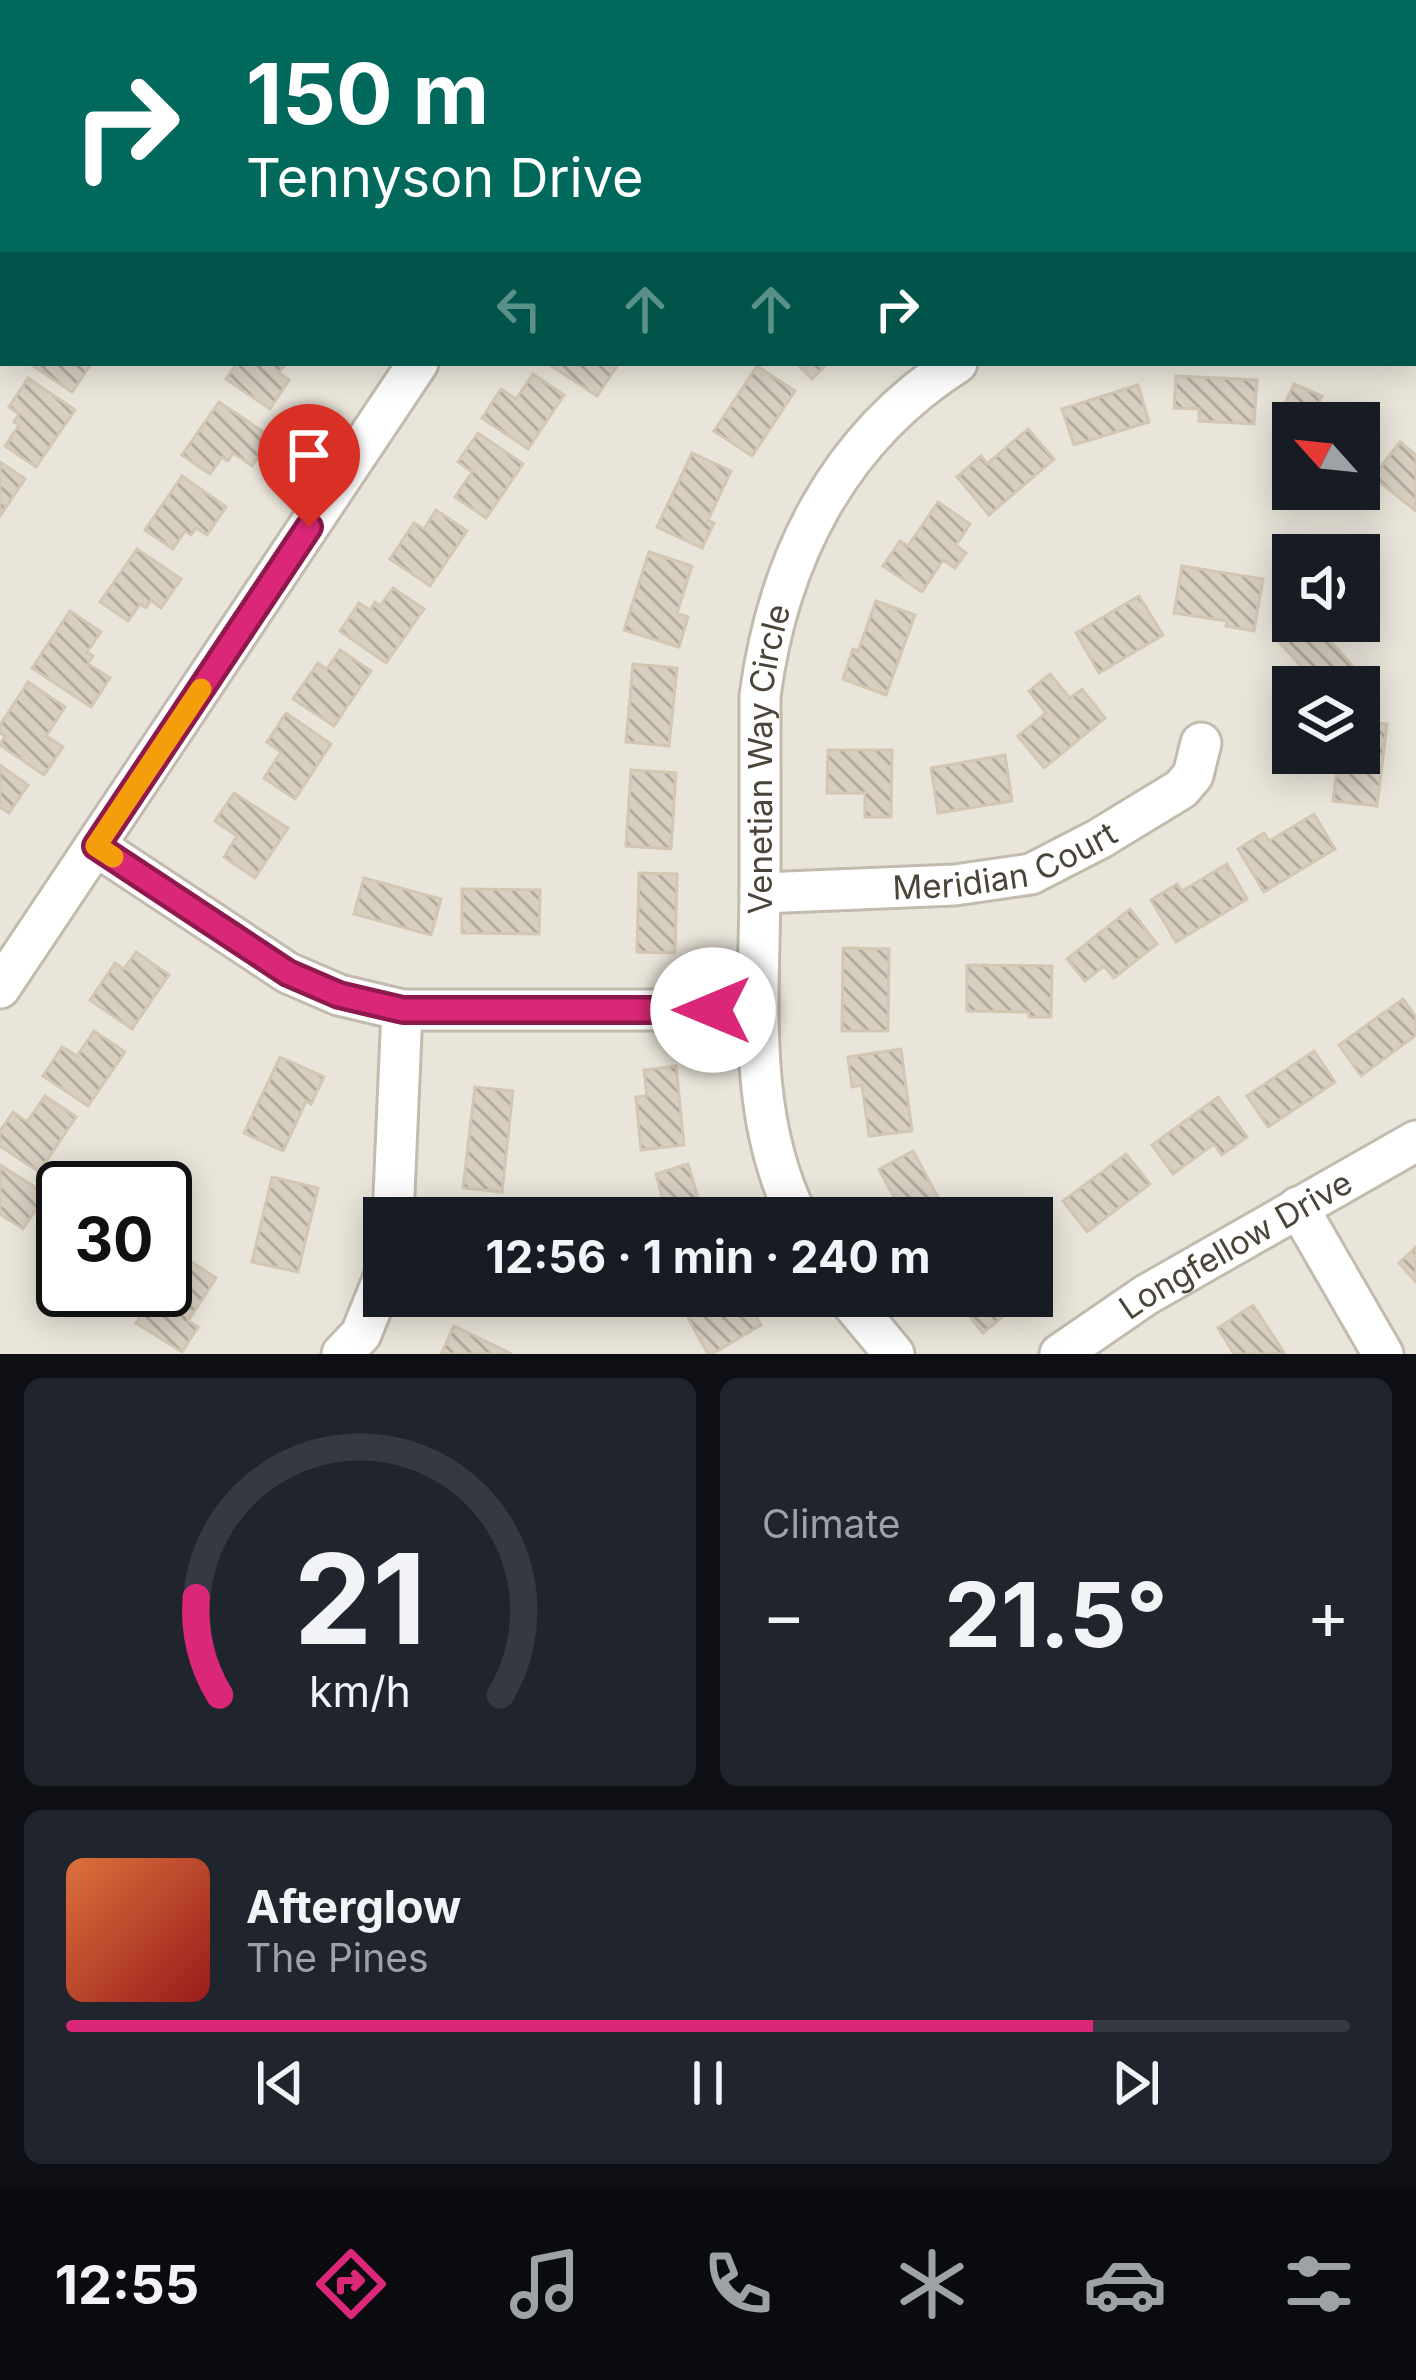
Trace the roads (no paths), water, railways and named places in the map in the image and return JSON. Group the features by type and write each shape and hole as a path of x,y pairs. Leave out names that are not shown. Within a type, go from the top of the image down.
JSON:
{"street":[{"path":"0,988 416,366"},
{"name":"Venetian Way Circle","path":"786,1197 763,1109 757,1010 760,696 765,655 793,560 818,510 866,443 909,399 953,366"},
{"name":"Meridian Court","path":"760,892 955,886 1031,874 1180,789 1193,775 1201,743"},
{"path":"96,846 288,973 339,995 403,1010 757,1010"},
{"path":"394,1197 403,1010"},
{"name":"Longfellow Drive","path":"1060,1354 1146,1295 1416,1141"},
{"path":"1298,1207 1383,1354"},
{"path":"342,1354 361,1334 368,1317"},
{"path":"863,1317 894,1354"}]}
